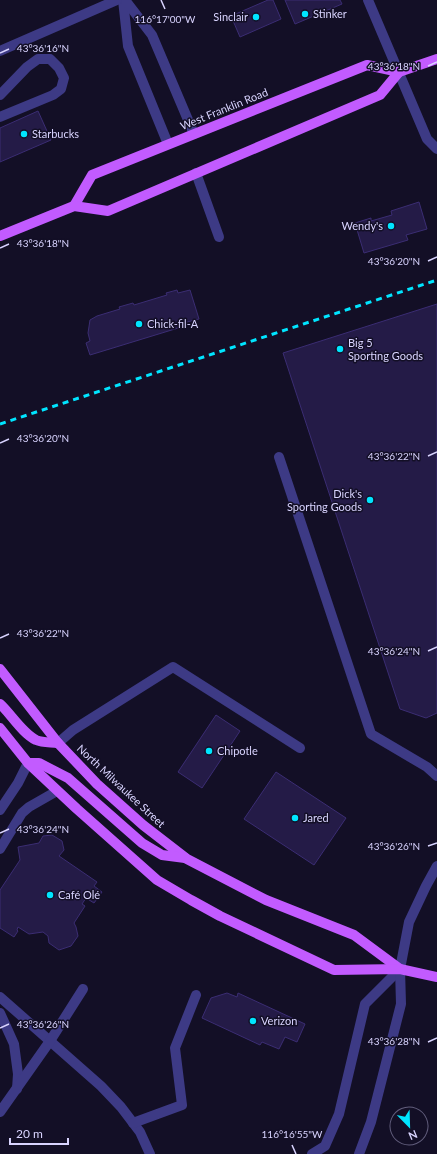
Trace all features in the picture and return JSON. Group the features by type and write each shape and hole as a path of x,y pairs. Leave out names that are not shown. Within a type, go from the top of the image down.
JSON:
{"main road":[{"path":"0,236 74,206 108,211 380,95 398,72 437,59"},
{"name":"West Franklin Road","path":"74,206 92,175 367,64 398,72"},
{"name":"North Milwaukee Street","path":"0,669 58,743 97,784 143,825 187,859 266,900 354,936 400,969"},
{"path":"0,704 28,735 36,740 58,743"},
{"name":"North Milwaukee Street","path":"0,728 28,763 57,791 157,880 220,916 334,970 400,969 437,977"},
{"path":"28,763 39,763 68,778 142,843 155,851 162,855 187,859"}],"street":[{"path":"0,51 117,0"},
{"path":"124,0 152,35 194,134"},
{"path":"124,0 128,46 168,144"},
{"path":"368,0 427,139 437,148"},
{"path":"0,95 27,67 38,59 50,59 59,68 64,78 61,88 53,95 0,117"},
{"path":"196,174 219,237"},
{"path":"279,457 371,734 427,768 437,776"},
{"path":"58,743 74,730 173,667 300,748"},
{"path":"0,810 18,783 28,763"},
{"path":"0,849 22,813 29,807 57,791"},
{"path":"360,1154 371,1122 401,1004 400,969 409,922 437,866"},
{"path":"312,1154 325,1146 339,1114 365,1004 400,969"},
{"path":"0,1112 50,1041 83,989"},
{"path":"133,1123 182,1105 175,1048 196,995"},
{"path":"0,997 101,1086 121,1107 140,1132 150,1154"},
{"path":"0,1012 14,1044 18,1074 17,1089"}],"building":[{"name":"Sinclair","path":"268,0 273,0 281,19 240,37 231,16"},
{"name":"Stinker","path":"285,0 340,0 342,4 295,24"},
{"name":"Starbucks","path":"38,111 51,140 0,162 0,128"},
{"name":"Wendy's","path":"419,202 427,229 406,235 408,240 364,253 355,223 371,218 371,221 392,215 391,211"},
{"name":"Chick-fil-A","path":"177,290 178,293 190,290 199,319 187,322 188,325 90,355 86,343 90,341 88,333 90,320 97,316 120,309 119,307 133,303 134,305 167,295 166,293"},
{"path":"437,304 437,713 426,718 400,709 283,353"},
{"name":"Chipotle","path":"216,715 240,731 202,788 178,772"},
{"name":"Jared","path":"276,772 346,818 314,865 244,819"},
{"name":"Café Olé","path":"52,835 62,841 64,850 59,856 97,882 94,886 102,892 94,903 86,898 82,904 85,906 74,923 78,936 71,946 59,950 49,943 48,936 43,932 29,934 18,927 18,931 14,937 0,928 0,890 20,860 18,847 39,843 43,836"},
{"name":"Verizon","path":"227,993 237,997 238,993 305,1024 297,1042 285,1037 279,1049 262,1042 260,1045 202,1018 211,998"}],"railway":[{"path":"0,424 437,280"}],"place":[{"name":"Stinker","path":"305,14"},
{"name":"Sinclair","path":"256,17"},
{"name":"Starbucks","path":"24,134"},
{"name":"Wendy's","path":"391,226"},
{"name":"Chick-fil-A","path":"139,324"},
{"name":"Big 5 Sporting Goods","path":"340,349"},
{"name":"Dick's Sporting Goods","path":"370,500"},
{"name":"Chipotle","path":"209,751"},
{"name":"Jared","path":"295,818"},
{"name":"Café Olé","path":"50,895"},
{"name":"Verizon","path":"253,1021"}]}
